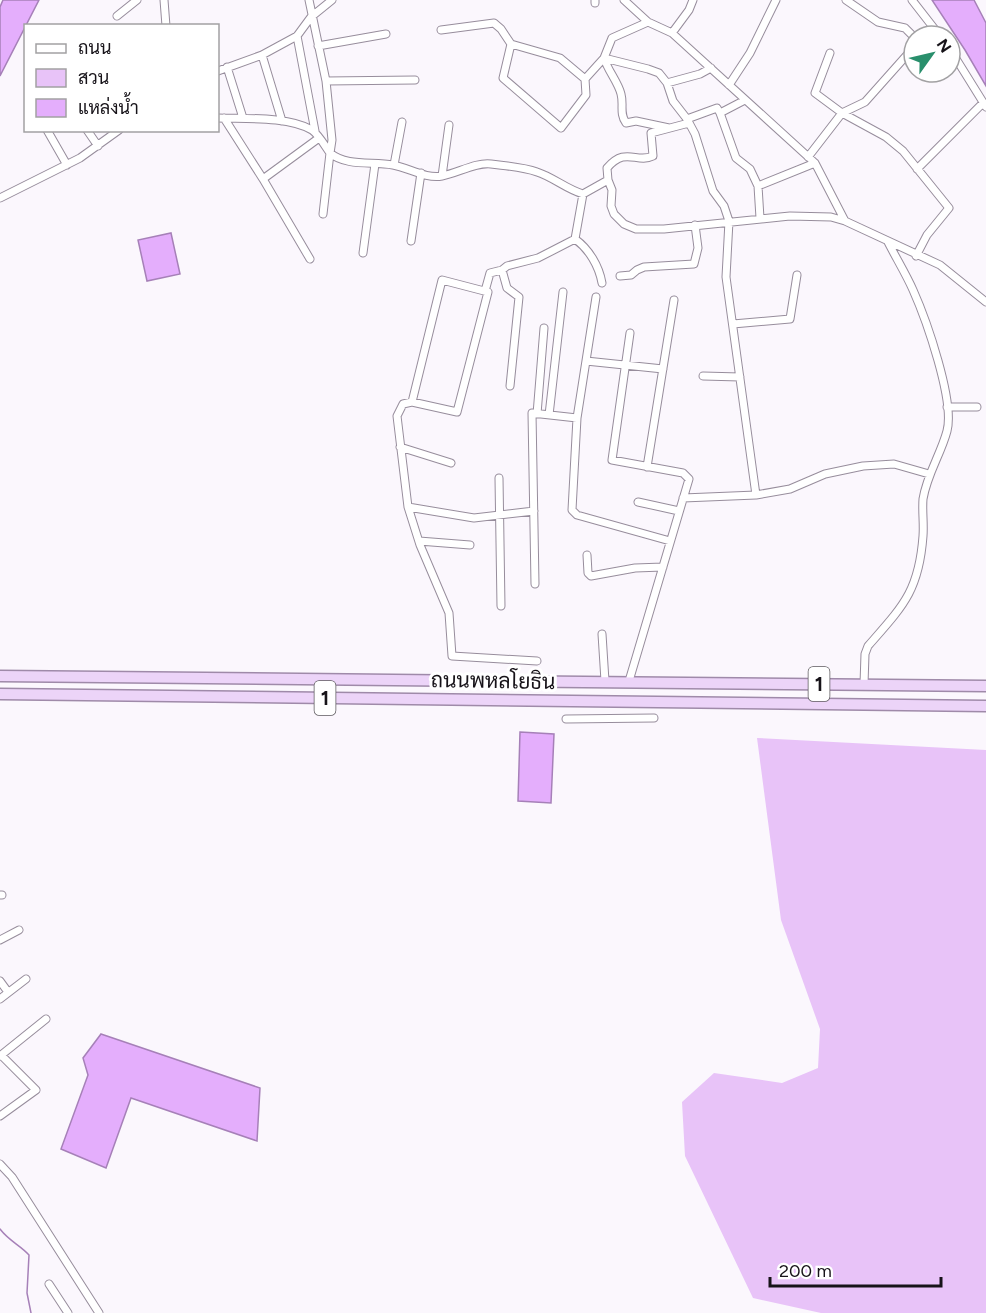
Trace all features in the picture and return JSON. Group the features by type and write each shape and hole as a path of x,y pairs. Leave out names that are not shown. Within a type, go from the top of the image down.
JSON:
{"highway":[{"name":"ถนนพหลโยธิน","path":"0,676 986,686"},
{"path":"651,703 652,682"},
{"name":"ถนนพหลโยธิน","path":"0,694 986,706"}],"street":[{"path":"117,16 137,0"},
{"path":"164,0 166,24"},
{"path":"309,0 326,81 332,140 323,214"},
{"path":"219,71 262,55 297,36 311,17 332,0"},
{"path":"624,0 648,22 672,33 808,156 815,163 845,221"},
{"path":"672,33 689,10 693,0"},
{"path":"729,85 750,53 776,0"},
{"path":"846,0 878,22 902,27"},
{"path":"912,0 930,24"},
{"path":"511,44 503,78 561,128 586,95 585,78 604,58 612,38 648,22"},
{"path":"441,30 494,23 511,44 560,58 585,78"},
{"path":"318,46 386,34"},
{"path":"297,36 315,131 330,153 342,159 394,165 431,176 442,176 490,163 538,172 570,190 583,194 608,180"},
{"path":"830,53 815,93 842,113 886,137 903,152 948,208 927,235 916,256"},
{"path":"262,55 282,121"},
{"path":"604,58 648,69 659,74 667,83 673,101 695,134 712,191 724,206 729,221 726,277 756,495"},
{"path":"604,58 609,74 621,94 620,108 626,123 636,121 669,128"},
{"path":"808,156 842,113 865,102 902,60"},
{"path":"227,67 243,118"},
{"path":"667,83 694,76 711,68"},
{"path":"917,169 985,105 962,68"},
{"path":"326,81 415,80"},
{"path":"720,113 745,99"},
{"path":"760,218 758,186 750,169 736,158 717,108 650,134 653,156 643,158 626,156 607,168 612,190 611,206 618,219 624,224 636,228 664,229 760,218 819,215 845,221 947,270 986,302"},
{"path":"221,118 282,121 315,131"},
{"path":"221,118 263,179 310,259"},
{"path":"394,165 402,122"},
{"path":"442,176 448,125"},
{"path":"48,132 68,165"},
{"path":"88,132 98,146"},
{"path":"0,198 68,165 116,132"},
{"path":"263,179 319,138"},
{"path":"758,186 815,163"},
{"path":"363,253 375,164"},
{"path":"411,241 421,173"},
{"path":"575,239 583,194"},
{"path":"620,276 630,275 644,267 694,264 698,248 695,225"},
{"path":"485,291 490,273 538,258 575,239"},
{"path":"575,239 586,249 599,270 602,283"},
{"path":"864,684 865,654 868,646 904,606 914,587 923,540 923,501 929,474 948,429 948,407 932,343 914,291 888,242"},
{"path":"502,270 507,288 519,297 510,386"},
{"path":"733,324 790,319 797,275"},
{"path":"412,402 442,280 488,292 457,412 412,402 403,404 397,416 400,447 408,507 419,541 449,613 452,656 537,661"},
{"path":"549,415 562,292"},
{"path":"596,297 577,418 572,507 574,512 670,541"},
{"path":"647,466 674,300"},
{"path":"537,414 544,328"},
{"path":"629,681 689,479 683,473 612,460 630,333"},
{"path":"586,361 663,369"},
{"path":"703,376 740,377"},
{"path":"948,407 977,407"},
{"path":"535,584 532,413 577,418"},
{"path":"400,447 451,463"},
{"path":"683,498 756,495 790,489 825,474 863,466 894,464 929,474"},
{"path":"499,478 501,606"},
{"path":"638,502 679,511"},
{"path":"408,507 474,518 534,511"},
{"path":"419,541 470,546"},
{"path":"587,555 588,573 591,576 635,568 663,567"},
{"path":"602,634 605,681"},
{"path":"566,719 654,718"},
{"path":"0,940 20,930"},
{"path":"0,999 26,979"},
{"path":"0,981 8,992"},
{"path":"0,1116 36,1090 0,1056 46,1019"},
{"path":"0,1164 12,1177 99,1313"},
{"path":"49,1284 68,1313"}],"green space":[{"path":"757,738 986,750 986,1313 821,1313 753,1298 685,1156 682,1102 714,1073 782,1083 818,1068 820,1029 781,920"}],"water":[{"path":"3,0 39,0 27,24 24,24 24,29 0,76 0,7"},
{"path":"932,0 974,0 986,23 986,86 962,45 962,24 948,24"},
{"path":"171,233 180,274 147,281 138,240"},
{"path":"520,732 554,734 551,803 518,801"},
{"path":"101,1034 260,1088 257,1141 131,1098 106,1168 61,1149 88,1075 83,1058"}],"waterway":[{"path":"0,1229 29,1255 27,1293 31,1313"}]}
